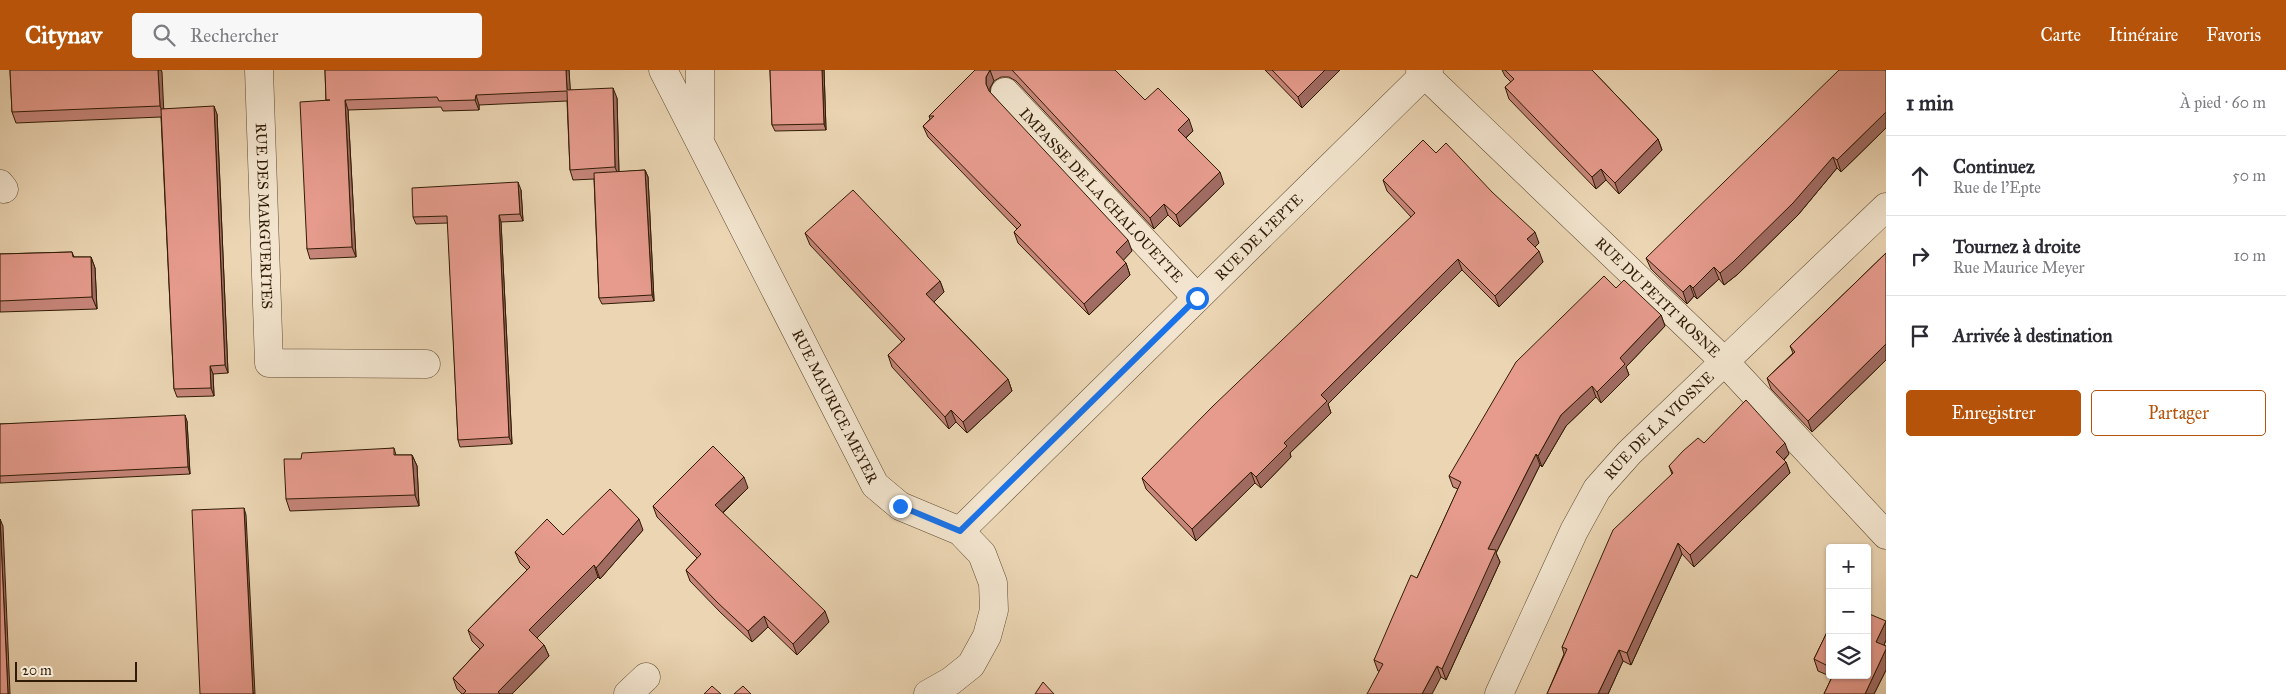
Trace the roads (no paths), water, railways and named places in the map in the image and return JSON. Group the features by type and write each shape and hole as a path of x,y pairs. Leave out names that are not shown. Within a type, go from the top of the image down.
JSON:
{"street":[{"name":"RUE DES MARGUERITES","path":"259,70 269,363 426,364"},
{"name":"RUE MAURICE MEYER","path":"663,70 876,485 900,506 960,531 982,554 993,582 994,610 987,636 971,665 951,681 928,694"},
{"name":"RUE MAURICE MEYER","path":"700,70 700,140"},
{"name":"RUE DE L'EPTE","path":"960,531 1425,72"},
{"name":"RUE DU PETIT ROSNE","path":"1425,72 1724,361 1886,534"},
{"name":"IMPASSE DE LA CHALOUETTE","path":"1005,92 1197,298"},
{"name":"RUE DE LA VIOSNE","path":"1499,694 1574,530 1597,490 1629,453 1886,207"}]}
